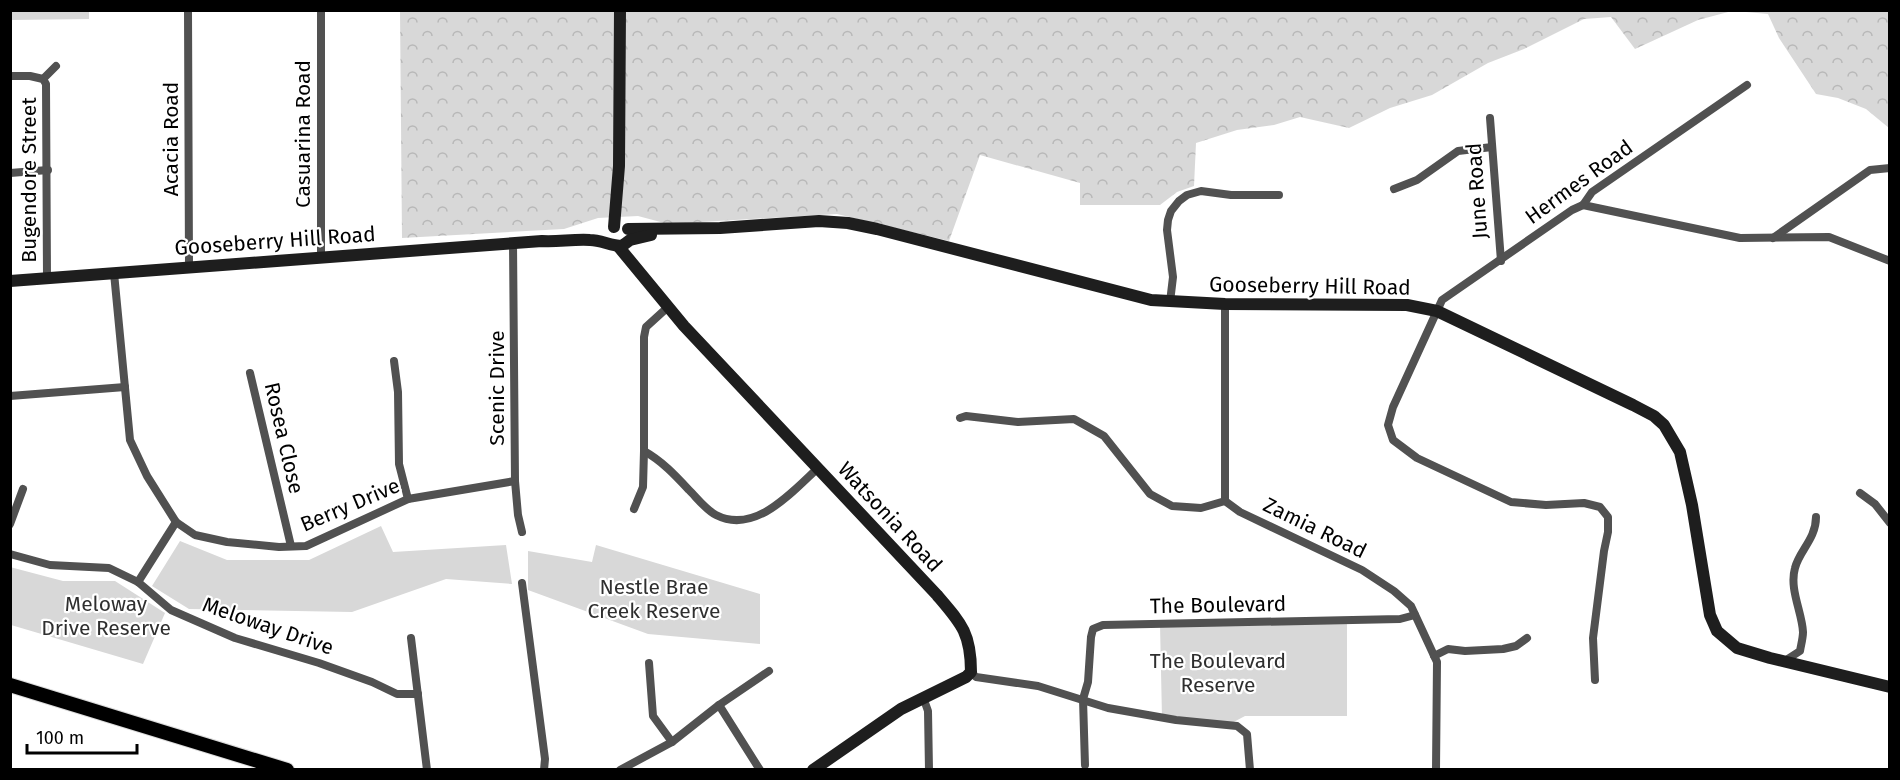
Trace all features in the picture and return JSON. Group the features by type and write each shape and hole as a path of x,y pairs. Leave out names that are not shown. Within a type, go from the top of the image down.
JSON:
{"main road":[{"path":"10,685 287,770"}],"street":[{"name":"Acacia Road","path":"188,10 189,267"},
{"name":"Casuarina Road","path":"321,10 321,257"},
{"name":"Watsonia Road","path":"620,10 621,235 630,261 684,326 954,615 964,629 971,650 971,672"},
{"path":"43,79 56,66"},
{"name":"Bugendore Street","path":"10,76 43,79 47,94 47,278"},
{"name":"Hermes Road","path":"1595,680 1593,638 1608,532 1608,517 1600,507 1584,503 1546,505 1511,502 1417,458 1392,440 1388,425 1392,407 1442,300 1572,210 1583,205 1592,192 1747,85"},
{"name":"June Road","path":"1490,118 1501,261"},
{"path":"1394,189 1417,180 1458,151 1492,147"},
{"path":"1771,239 1870,170 1890,168"},
{"path":"10,173 48,170"},
{"path":"1170,302 1173,277 1167,230 1171,211 1179,201 1187,195 1201,191 1231,195 1279,195"},
{"path":"1583,205 1740,238 1829,237 1890,261"},
{"name":"Gooseberry Hill Road","path":"10,281 513,243 589,240 621,235 691,233 720,228 828,221 858,225 1136,297 1170,302 1225,304 1407,305 1437,311 1634,405 1654,416 1664,425 1673,437 1684,463 1710,615 1723,637 1737,648 1783,662 1890,687"},
{"name":"Scenic Drive","path":"513,243 515,481 522,532"},
{"name":"Berry Drive","path":"114,273 130,440 147,476 176,522 195,535 227,542 306,546 408,499 515,481"},
{"path":"960,418 966,416 1018,422 1074,419 1104,436 1150,494 1172,506 1201,508 1224,501 1225,304"},
{"path":"634,509 643,487 644,338 646,327 668,307"},
{"path":"394,361 398,392 399,464 408,499"},
{"name":"Rosea Close","path":"250,373 291,546"},
{"path":"10,396 125,387"},
{"path":"644,451 659,459 713,514 727,520 746,519 772,509 818,468"},
{"path":"10,524 23,489"},
{"path":"1860,493 1875,504 1890,523"},
{"name":"Zamia Road","path":"1224,501 1240,512 1362,570 1394,591 1411,606 1437,662 1436,770"},
{"path":"1783,662 1800,651 1803,635 1795,589 1795,567 1816,525 1816,517"},
{"path":"138,582 176,522"},
{"name":"Meloway Drive","path":"10,554 50,565 103,567 138,582 171,610 235,638 319,663 372,682 397,694 418,694"},
{"path":"522,583 545,759 544,770"},
{"name":"The Boulevard","path":"1083,699 1088,682 1093,629 1103,625 1400,619 1415,615"},
{"path":"411,638 427,770"},
{"path":"1434,656 1448,649 1465,651 1503,649 1527,638"},
{"path":"649,663 653,716 672,742"},
{"path":"620,770 672,742 719,705 770,671"},
{"path":"813,770 878,724 923,697 957,683 971,672 976,677 986,680 1038,686 1108,708 1176,720 1237,726 1247,734 1250,770"},
{"path":"923,697 928,711 929,770"},
{"path":"1083,699 1085,765"},
{"path":"719,705 760,770"}],"green space":[{"path":"10,11 89,11 89,19 11,20"},
{"path":"400,11 1732,11 1698,20 1635,49 1611,17 1584,19 1524,49 1488,63 1432,95 1390,108 1349,128 1300,117 1274,125 1237,130 1196,143 1194,186 1177,192 1160,205 1080,205 1080,183 980,155 949,241 837,214 668,224 638,216 598,218 564,229 402,238"},
{"path":"1735,11 1889,11 1889,128 1866,109 1838,98 1816,94 1779,38 1768,14"},
{"path":"381,526 393,552 506,545 512,584 446,579 352,612 189,609 152,586 180,541 227,560 309,560"},
{"name":"Nestle Brae Creek Reserve","path":"596,545 760,594 760,644 648,634 528,590 528,551 592,562"},
{"name":"Meloway Drive Reserve","path":"10,567 63,581 115,581 165,613 143,664 11,625"},
{"name":"The Boulevard Reserve","path":"1347,620 1347,716 1245,716 1228,725 1162,718 1160,624"}]}
